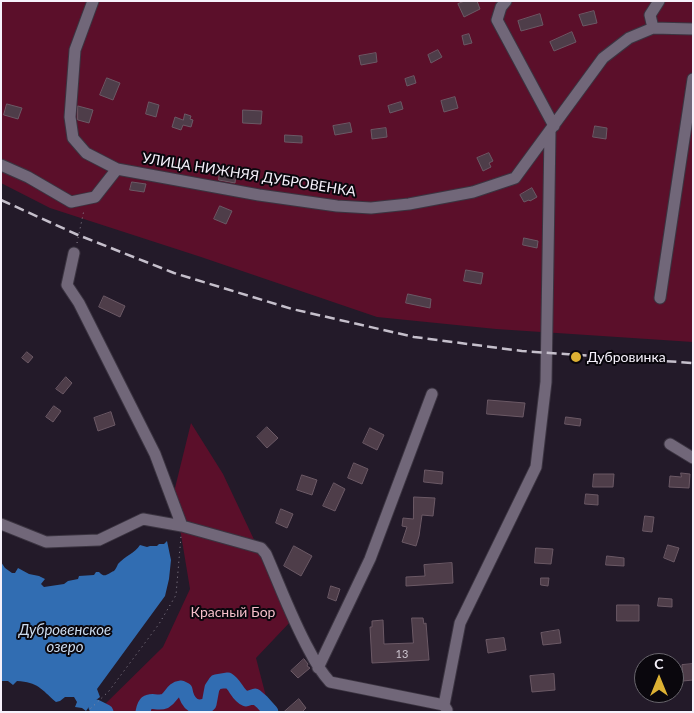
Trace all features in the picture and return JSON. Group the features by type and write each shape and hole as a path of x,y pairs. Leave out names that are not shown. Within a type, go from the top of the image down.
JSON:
{"street":[{"name":"УЛИЦА НИЖНЯЯ ДУБРОВЕНКА","path":"93,1 75,50 70,117 73,138 86,153 117,168 259,195 337,206 371,208 409,204 473,192 515,178 602,58 629,38 653,28 693,29"},
{"path":"1,524 46,542 99,540 143,519 182,526 261,548 266,554 299,632 318,668 330,682 446,708 460,623 536,467 546,382 552,129 497,20 501,7 506,1"},
{"path":"653,28 650,15 659,1"},
{"path":"660,298 693,79"},
{"path":"1,166 28,177 70,202 95,196 117,168"},
{"path":"74,253 67,285 79,303 154,454 182,526"},
{"path":"318,668 370,559 432,394"},
{"path":"670,444 693,458"}],"path":[{"path":"74,253 84,210 84,199"},
{"path":"86,712 109,691 159,624 176,594 182,526"}],"green space":[{"path":"1,1 693,1 693,342 496,329 377,317 50,208 1,183"},
{"name":"Красный Бор","path":"191,423 223,474 292,620 256,658 270,712 97,712 163,647 190,589 174,492"}],"water":[{"name":"Дубровенское озеро","path":"167,541 171,560 165,596 97,689 100,697 86,711 75,707 77,702 74,697 65,697 56,702 43,690 30,683 17,681 13,685 8,681 1,681 1,562 12,573 15,573 18,568 45,579 41,584 44,587 64,584 78,579 79,576 94,575 96,572 107,575 114,571 121,561 140,545 147,547 157,546"}],"building":[{"path":"465,1 477,1 480,9 464,17 458,4"},
{"path":"594,11 597,23 583,26 579,15"},
{"path":"540,14 543,25 521,31 518,21"},
{"path":"572,32 576,42 554,51 550,42"},
{"path":"469,34 472,43 464,45 462,36"},
{"path":"438,50 442,57 431,63 428,55"},
{"path":"376,53 377,62 361,65 359,56"},
{"path":"414,76 416,83 407,86 405,79"},
{"path":"107,78 120,83 113,100 100,95"},
{"path":"455,97 458,108 444,112 441,101"},
{"path":"149,102 159,105 156,117 146,114"},
{"path":"401,102 403,109 390,113 388,106"},
{"path":"7,104 22,108 18,119 4,115"},
{"path":"78,106 93,110 89,123 78,120"},
{"path":"243,110 262,111 261,124 243,123"},
{"path":"185,114 191,116 190,119 193,120 191,127 183,125 181,130 172,127 175,117 183,120"},
{"path":"350,123 352,132 335,135 333,126"},
{"path":"595,126 607,128 606,139 593,137"},
{"path":"386,128 387,137 372,139 371,130"},
{"path":"285,135 302,136 302,143 285,142"},
{"path":"489,153 493,161 489,163 491,167 483,171 477,158"},
{"path":"220,172 236,174 235,183 219,180"},
{"path":"132,182 146,184 144,192 130,190"},
{"path":"532,188 537,197 524,202 520,195"},
{"path":"220,206 232,211 226,224 214,219"},
{"path":"524,238 538,241 537,248 523,245"},
{"path":"466,270 483,273 481,284 464,281"},
{"path":"408,294 431,299 430,308 406,303"},
{"path":"104,296 125,306 120,317 99,307"},
{"path":"27,352 33,357 28,363 22,358"},
{"path":"66,377 72,383 63,394 56,389"},
{"path":"488,400 525,403 523,417 487,414"},
{"path":"54,406 61,411 53,422 46,417"},
{"path":"111,412 115,425 98,431 94,418"},
{"path":"566,417 581,419 580,426 565,424"},
{"path":"267,427 278,438 267,448 257,437"},
{"path":"370,428 384,435 377,450 363,443"},
{"path":"354,463 368,469 362,484 348,478"},
{"path":"425,470 443,472 442,484 424,482"},
{"path":"681,473 690,474 689,488 669,487 670,476 681,477"},
{"path":"594,474 614,474 613,487 593,487"},
{"path":"302,475 317,480 312,495 297,490"},
{"path":"334,483 345,489 335,511 323,506"},
{"path":"586,494 598,495 598,505 585,504"},
{"path":"414,497 435,498 433,516 422,515 416,546 402,542 407,527 402,526 403,518 413,519"},
{"path":"281,509 293,514 287,528 276,523"},
{"path":"645,516 654,517 652,532 643,531"},
{"path":"668,545 679,548 674,562 664,558"},
{"path":"294,546 312,556 301,576 284,566"},
{"path":"536,548 553,549 551,564 535,563"},
{"path":"607,556 624,558 624,566 606,565"},
{"path":"452,563 453,583 406,586 406,577 425,576 424,565"},
{"path":"541,578 549,578 548,586 541,585"},
{"path":"331,586 340,589 336,601 328,598"},
{"path":"659,598 672,599 672,607 658,606"},
{"path":"617,605 639,605 639,621 617,621"},
{"path":"412,618 423,618 424,624 426,623 429,660 372,663 370,627 372,627 372,621 383,620 384,644 413,643"},
{"path":"559,630 561,643 543,645 541,633"},
{"path":"504,638 506,650 488,653 486,640"},
{"path":"304,659 310,668 298,678 291,671"},
{"path":"693,664 693,680 684,681 684,665"},
{"path":"554,674 555,690 532,692 530,676"},
{"path":"299,699 306,708 302,712 284,712"}],"waterway":[{"path":"143,712 148,703 165,701 176,690 181,688 185,690 188,699 193,705 196,707 204,706 209,704 212,688 216,682 228,680 243,697 246,699 255,696 271,712"},
{"path":"96,707 106,712"}],"railway":[{"path":"1,200 78,235 174,273 292,309 414,337 522,351 693,363"}],"place":[{"name":"Дубровинка","path":"576,357"}]}
